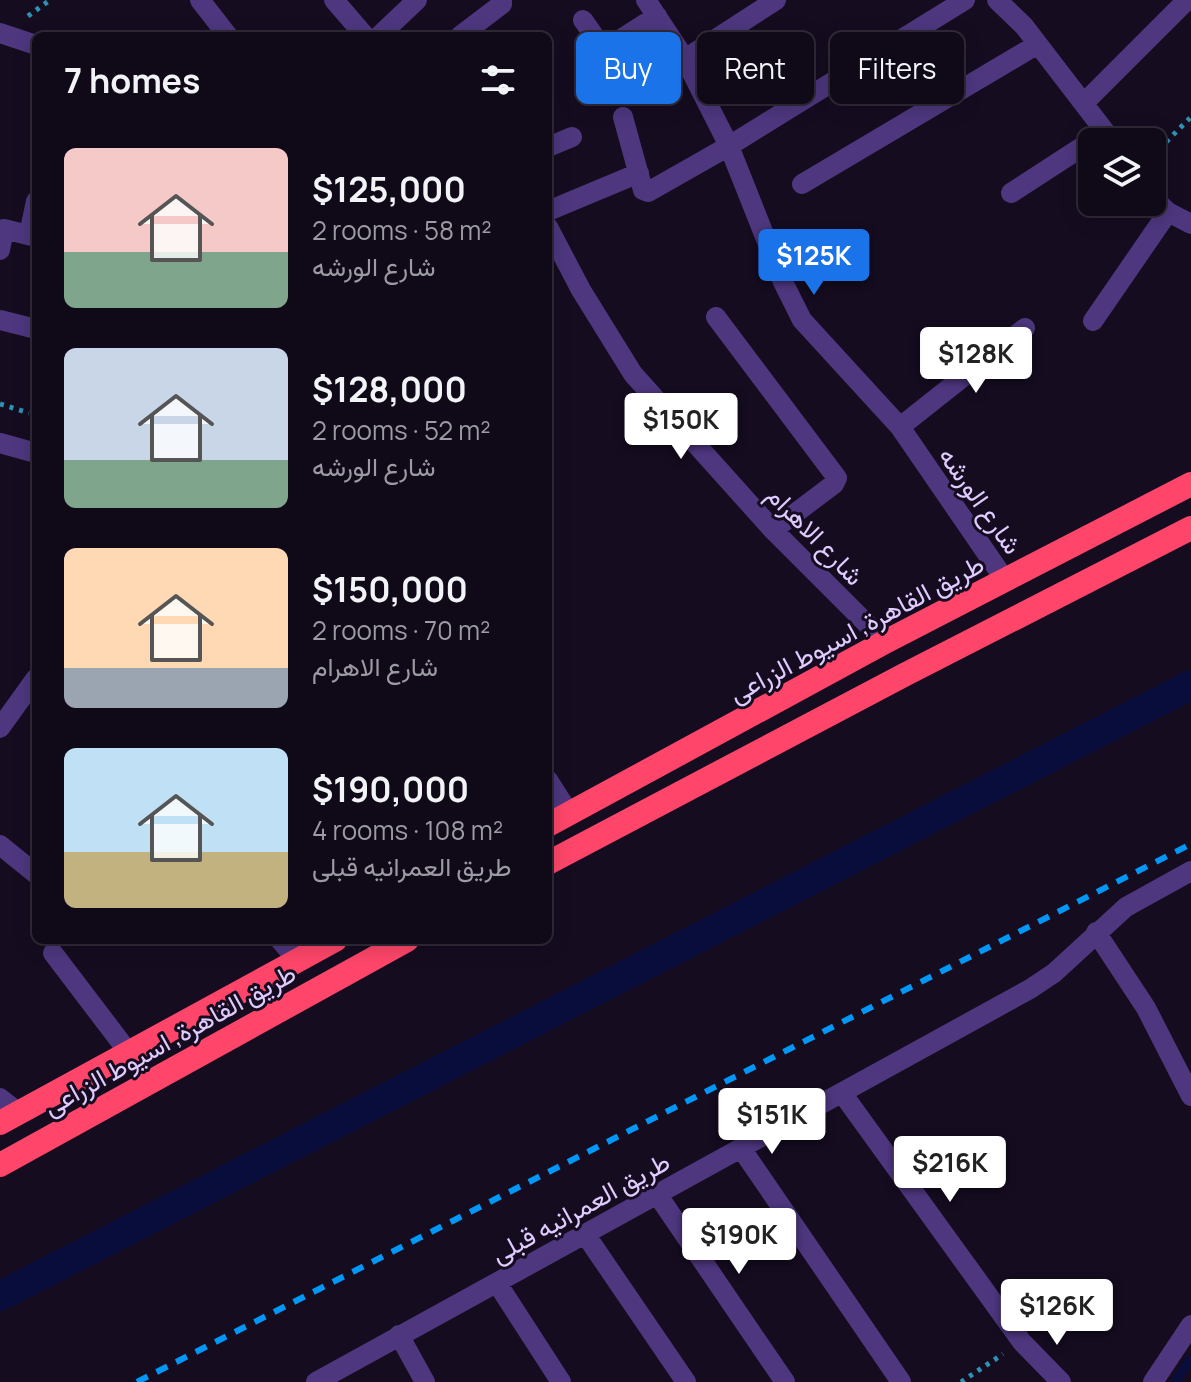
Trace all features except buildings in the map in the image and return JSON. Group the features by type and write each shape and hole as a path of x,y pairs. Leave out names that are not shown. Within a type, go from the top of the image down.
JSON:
{"highway":[{"name":"طريق القاهرة, اسيوط الزراعى","path":"559,819 885,642 1191,484"},
{"path":"552,861 1191,528"},
{"path":"966,601 984,634"},
{"name":"طريق القاهرة, اسيوط الزراعى","path":"6,1112 129,1053 328,944"},
{"name":"طريق القاهرة, اسيوط الزراعى","path":"0,1165 400,944"}],"street":[{"path":"200,0 225,32"},
{"path":"334,0 362,32"},
{"path":"383,32 417,0"},
{"path":"465,32 502,4 502,0"},
{"path":"685,59 776,0"},
{"path":"552,210 642,183 729,146 965,0"},
{"path":"997,0 1038,44 1103,128"},
{"path":"1085,102 1187,0"},
{"path":"583,20 604,50 652,8"},
{"name":"شارع الورشه","path":"652,8 685,59 729,146 783,282 802,320 900,427 1005,580"},
{"path":"0,33 32,44"},
{"path":"802,184 1038,44"},
{"path":"623,117 642,183"},
{"path":"552,145 572,137"},
{"path":"1011,193 1078,155"},
{"path":"1093,321 1168,212 1191,224"},
{"path":"0,250 4,229 32,236"},
{"name":"شارع الاهرام","path":"552,235 581,290 633,374 773,530 885,642"},
{"path":"716,317 837,479 773,530"},
{"path":"0,320 32,328"},
{"path":"900,427 1025,328"},
{"path":"0,443 32,452"},
{"path":"0,728 32,684"},
{"path":"552,794 559,819"},
{"path":"0,845 32,871"},
{"name":"طريق العمرانيه قبلى","path":"316,1382 1030,989 1054,973 1126,907 1191,871"},
{"path":"1096,932 1146,1008 1191,1096"},
{"path":"283,944 298,961"},
{"path":"53,953 129,1053"},
{"path":"842,1093 1022,1342 1061,1382"},
{"path":"741,1148 901,1382"},
{"path":"657,1194 785,1382"},
{"path":"585,1234 686,1382"},
{"path":"497,1283 561,1382"},
{"path":"1153,1382 1191,1325"},
{"path":"399,1335 425,1382"}],"path":[{"path":"1166,142 1190,118"},
{"path":"0,404 29,413"},
{"path":"961,1382 1022,1342"}],"waterway":[{"path":"0,1296 1191,685"},
{"path":"1175,1382 1191,1358"}],"railway":[{"path":"137,1382 1191,844"}]}
